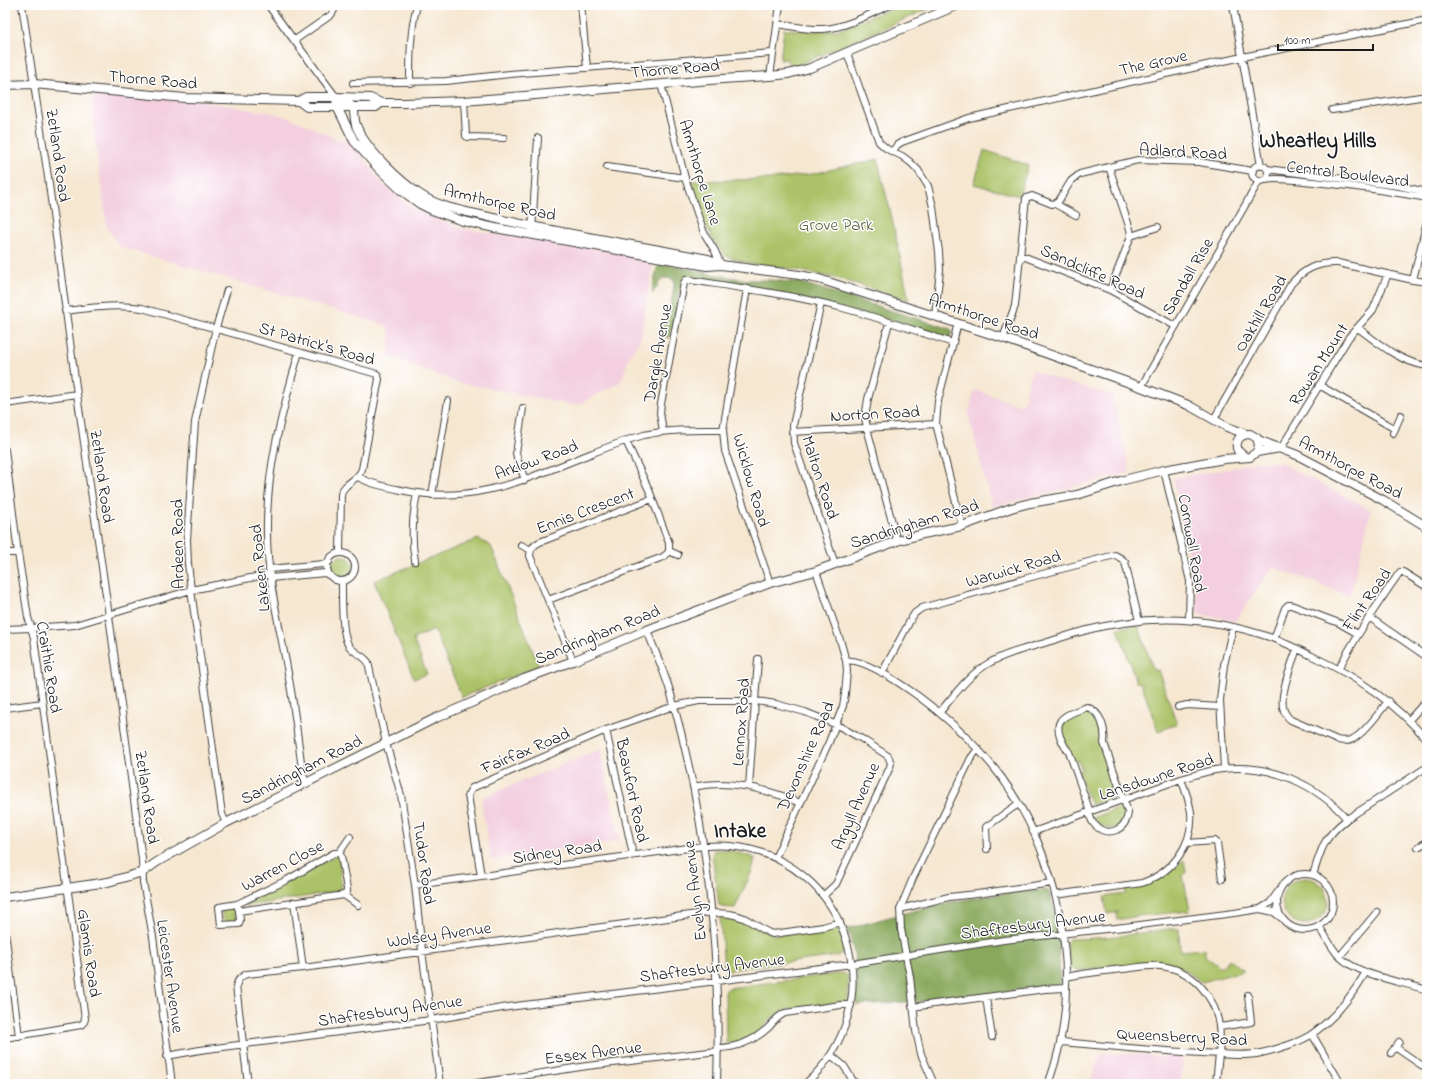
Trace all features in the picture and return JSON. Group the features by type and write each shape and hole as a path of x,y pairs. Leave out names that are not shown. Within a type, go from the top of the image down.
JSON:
{"street":[{"name":"Zetland Road","path":"22,5 109,616 143,872"},
{"path":"268,5 336,97 353,107"},
{"path":"295,40 331,15 337,5"},
{"path":"410,83 410,41 417,5"},
{"path":"581,5 587,68"},
{"path":"770,76 772,53 780,5"},
{"path":"777,24 817,29 831,28 845,24 890,5"},
{"name":"Thorne Road","path":"300,101 306,97 370,98 381,103 464,101 770,76 799,71 846,53 958,5"},
{"path":"1233,5 1264,167 1268,175 1262,180 1254,178 1253,171 1257,166 1264,167"},
{"path":"1426,5 1427,10"},
{"name":"The Grove","path":"892,152 897,145 902,142 969,118 1242,57 1427,20"},
{"name":"Thorne Road","path":"353,83 410,83 446,81 510,74 772,53"},
{"path":"846,53 879,142 892,152 902,156 918,170 926,183 933,207 940,270 935,316"},
{"name":"Thorne Road","path":"5,85 34,84 185,98 300,101 307,106 376,107 381,103"},
{"name":"Armthorpe Lane","path":"661,84 685,178 704,233 722,264"},
{"path":"1332,110 1427,96"},
{"name":"Armthorpe Road","path":"336,97 337,107 354,141 401,190 420,204 432,210 464,221 531,235 707,266 722,264"},
{"path":"464,101 466,136 504,138"},
{"name":"Armthorpe Road","path":"353,107 356,124 364,139 389,168 409,187 425,198 446,207 532,226 708,259 722,264 820,279 1003,338 1141,387 1188,405 1227,427 1246,434"},
{"path":"531,235 538,138"},
{"name":"Adlard Road","path":"1055,204 1058,202 1067,186 1080,174 1138,160 1210,163 1253,171"},
{"path":"607,167 685,178"},
{"path":"1109,167 1131,236 1110,290"},
{"name":"Central Boulevard","path":"1264,167 1427,198"},
{"name":"Central Boulevard","path":"1262,180 1278,179 1399,186 1427,192"},
{"name":"Sandall Rise","path":"1141,387 1175,326 1262,180"},
{"path":"1003,338 1015,306 1026,198 1032,196 1055,204 1076,216"},
{"path":"1413,280 1427,221"},
{"path":"1131,236 1158,227"},
{"name":"Sandcliffe Road","path":"1020,254 1110,290 1175,326"},
{"name":"Oakhill Road","path":"1214,419 1291,284 1303,272 1317,265 1338,263 1427,282"},
{"name":"Rowan Mount","path":"1281,448 1349,337 1373,310 1388,274"},
{"name":"Armthorpe Road","path":"686,280 748,289 821,303 953,343"},
{"name":"Dargle Avenue","path":"663,431 660,404 684,283 686,280"},
{"name":"Wicklow Road","path":"748,289 723,430 725,451 770,583"},
{"name":"Ardeen Road","path":"226,823 222,814 191,590 188,564 188,540 195,422 216,328 227,290"},
{"name":"Malton Road","path":"821,303 792,425 792,432 794,443 836,564"},
{"name":"St Patrick's Road","path":"66,311 112,306 142,308 374,373 379,377 362,469 358,477"},
{"path":"889,323 868,399 865,418 866,428 897,541"},
{"path":"958,323 938,401 936,424 962,526"},
{"path":"1358,328 1395,355 1417,364 1427,366"},
{"name":"Lakeen Road","path":"299,352 278,430 270,468 267,532 270,574 289,679 303,775 306,782"},
{"path":"1319,385 1394,431 1401,415"},
{"path":"5,404 77,394"},
{"path":"432,495 448,400"},
{"path":"523,408 516,453 525,480"},
{"name":"Norton Road","path":"792,432 936,424"},
{"path":"1224,460 1236,446 1240,436 1246,434 1255,436 1259,445 1257,452 1250,457 1241,455 1236,446 1227,427"},
{"name":"Arklow Road","path":"358,477 375,484 417,494 448,496 465,495 497,489 525,480 644,435 663,431 723,430"},
{"name":"Armthorpe Road","path":"1258,440 1297,455 1383,500 1427,527"},
{"path":"548,600 663,557 667,555 669,551 669,543 652,499 626,441"},
{"name":"Armthorpe Road","path":"1257,452 1281,448"},
{"name":"Craithie Road","path":"5,450 7,477 18,553 34,638 68,888"},
{"name":"Sandringham Road","path":"5,897 108,882 143,872 157,862 226,823 436,718 518,681 573,661 647,630 770,583 816,571 897,541 962,526 1011,508 1030,503 1077,495 1124,480 1164,470 1245,457"},
{"name":"Cornwall Road","path":"1164,470 1190,581 1189,620"},
{"path":"340,553 341,494 344,486 358,477"},
{"path":"415,561 412,544 413,515 417,494"},
{"name":"Ennis Crescent","path":"573,661 530,556 531,550 535,544 652,499"},
{"name":"Ennis Crescent","path":"521,545 531,550"},
{"path":"669,551 678,555"},
{"path":"5,553 18,553"},
{"path":"270,574 325,573 334,579 342,581 353,575 355,565 347,554 340,553 334,555 327,567 330,576"},
{"name":"Warwick Road","path":"882,673 911,619 915,613 922,608 1115,555 1122,558 1125,562 1139,621"},
{"path":"5,629 74,625 109,616 191,590 329,562"},
{"name":"Devonshire Road","path":"775,858 837,725 845,694 847,671 846,661 816,571"},
{"name":"Flint Road","path":"1339,668 1358,634 1400,572 1403,572 1427,587"},
{"name":"Tudor Road","path":"342,581 342,608 347,642 368,662 386,743 400,795 415,885 422,951 440,1084"},
{"path":"1274,639 1285,608 1288,605 1339,623 1358,634"},
{"path":"1369,617 1427,657"},
{"path":"940,712 969,679 996,659 1077,633 1116,624 1139,621 1189,620 1233,627 1274,639 1339,668 1362,682 1388,701 1409,720 1427,740"},
{"path":"1224,768 1220,707 1224,665 1233,627"},
{"name":"Evelyn Avenue","path":"647,630 674,706 688,760 703,846 712,912 717,981 717,1084"},
{"path":"1297,649 1288,676 1282,703 1284,711 1291,720 1344,742 1353,740 1363,731 1388,701"},
{"name":"Lennox Road","path":"749,787 758,659"},
{"path":"846,661 855,660 882,673 940,712 959,729 1002,778 1033,832 1044,859 1055,895 1063,934 1066,977 1060,1042 1048,1084"},
{"path":"1409,720 1427,700"},
{"name":"Argyll Avenue","path":"674,706 699,701 756,701 776,704 805,712 837,725 888,756 891,763 836,884 823,896"},
{"path":"5,708 42,703"},
{"path":"1178,707 1187,705 1220,707"},
{"name":"Fairfax Road","path":"481,876 468,795 472,788 606,730 674,706"},
{"path":"1087,707 1096,712 1099,716 1105,734 1104,743 1124,800 1128,812 1126,822 1123,827 1112,831 1106,831 1097,827 1093,823 1069,752 1064,746 1058,727 1060,721 1068,714 1087,707"},
{"name":"Beaufort Road","path":"606,730 633,855"},
{"path":"934,1084 921,1054 916,1031 912,1008 910,977 905,956 900,920 900,909 913,878 971,758 978,749"},
{"path":"1313,875 1326,839 1335,828 1427,767"},
{"name":"Lansdowne Road","path":"1033,832 1181,778 1224,768 1258,770 1288,777 1304,784 1320,794 1331,802 1347,819"},
{"path":"1055,895 1130,885 1150,880 1161,874 1175,862 1187,843 1191,823 1189,800 1181,778"},
{"path":"693,787 720,784 749,787 782,795 800,803"},
{"path":"987,849 986,827 1018,804"},
{"name":"Warren Close","path":"339,853 350,837"},
{"path":"1187,843 1215,841 1217,843 1222,878"},
{"path":"1418,847 1427,842"},
{"name":"Sidney Road","path":"415,885 703,846 729,845 757,851 775,858 806,878 823,896 840,922 848,942 852,964 853,982 851,1005 845,1027 831,1055 813,1077 805,1084"},
{"name":"Warren Close","path":"334,853 339,853 341,856 347,889 347,892 344,895 294,902 238,907 334,853"},
{"name":"Leicester Avenue","path":"143,872 172,1084"},
{"path":"1260,909 1270,902 1280,889 1287,880 1303,874 1318,877 1327,885 1332,895 1332,911 1327,919 1319,926 1311,930 1298,930 1283,921 1277,907 1277,896 1280,889"},
{"path":"900,909 948,897 1052,883"},
{"name":"Glamis Road","path":"19,1036 81,1025 85,1019 68,888"},
{"path":"344,895 358,905"},
{"path":"294,902 303,968"},
{"name":"Shaftesbury Avenue","path":"168,1056 431,1020 508,1007 852,964 1004,940 1124,927 1260,909 1274,912 1283,921"},
{"name":"Wolsey Avenue","path":"243,1045 236,986 237,981 241,976 247,974 303,968 712,912 730,913 744,918 768,933 773,934 823,927 840,922"},
{"path":"1340,956 1377,912"},
{"path":"1319,926 1340,956 1347,963 1366,972 1427,990"},
{"path":"5,932 19,1036 5,1038"},
{"path":"1066,977 1088,972 1159,966 1173,968 1195,980 1204,989 1215,1009 1220,1027 1216,1084"},
{"name":"Queensberry Road","path":"1060,1042 1175,1052 1242,1055 1261,1053 1300,1040 1312,1034 1340,1009 1358,986 1366,972"},
{"path":"912,1008 1045,989 1066,988"},
{"path":"1220,1027 1251,1022 1248,995"},
{"path":"986,998 992,1037"},
{"name":"Essex Avenue","path":"471,1084 587,1066 718,1050 737,1046 754,1038 768,1027 778,1016 785,1013 841,1005 851,1005"},
{"path":"1312,1034 1341,1084"},
{"path":"243,1045 248,1084"},
{"path":"1391,1053 1397,1045 1427,1069"},
{"path":"831,1055 844,1066 855,1084"}],"shaded area":[{"path":"92,90 185,98 269,112 290,118 344,142 348,138 383,184 415,210 463,229 654,256 641,336 639,342 630,355 622,379 619,383 579,404 573,405 455,382 389,356 390,334 388,326 120,247 107,227 94,135"},
{"path":"1032,370 1059,380 1112,395 1130,470 1128,473 992,507 968,413 975,390 1022,406"},
{"path":"1254,462 1279,462 1371,510 1350,596 1273,567 1235,621 1200,615 1197,613 1195,609 1196,588 1173,478 1228,469"},
{"path":"600,749 620,841 491,860 481,801 486,796"},
{"path":"1101,1053 1183,1058 1181,1084 1089,1084"}],"green space":[{"path":"899,5 938,5 790,69 787,59 780,60 784,29 815,31 838,30"},
{"path":"984,150 1028,165 1019,196 974,184"},
{"name":"Grove Park","path":"878,159 909,300 840,279 793,269 746,263 724,255 701,217 690,181 773,179 812,174"},
{"path":"662,263 746,280 770,280 802,283 951,329 952,332 950,337 945,337 892,321 694,277 684,277 670,338 660,336 674,287 674,280 665,278 660,281 652,293 657,268"},
{"path":"478,539 491,546 539,666 462,697 434,630 413,639 427,674 414,679 374,581"},
{"path":"342,556 350,559 353,567 350,575 342,578 334,575 331,567 334,559"},
{"path":"1138,625 1154,671 1158,670 1177,724 1158,731 1141,683 1136,682 1118,628"},
{"path":"1083,710 1089,710 1096,716 1120,794 1091,805 1078,771 1082,770 1078,761 1075,761 1068,749 1061,729 1062,723 1066,717 1071,716 1073,719 1081,716 1081,712"},
{"path":"1122,807 1126,811 1126,816 1118,827 1108,829 1094,821 1095,817"},
{"path":"714,850 730,850 755,858 752,871 735,908 722,907 719,905 712,854"},
{"path":"335,856 338,856 339,859 342,891 246,906 245,904"},
{"path":"1184,860 1186,872 1183,876 1190,911 1139,916 1117,920 1116,913 1119,912 1107,914 1104,897 1126,894 1125,889 1142,885 1156,879"},
{"path":"1305,878 1318,882 1324,888 1328,901 1324,914 1318,920 1305,924 1292,920 1286,914 1282,901 1286,888 1292,882"},
{"path":"1047,890 1049,892 1058,922 1060,983 1056,985 954,999 856,1005 857,985 855,957 847,929 896,915 971,899"},
{"path":"234,906 236,907 236,921 225,922 221,910"},
{"path":"722,916 734,917 775,935 835,928 841,937 844,952 839,956 727,970 724,968 720,918"},
{"path":"1179,929 1180,951 1205,949 1205,956 1221,968 1229,959 1244,971 1202,982 1185,970 1170,965 1155,963 1110,966 1078,971 1070,967 1066,943 1069,939 1106,937"},
{"path":"843,973 847,975 848,978 848,998 845,1001 785,1010 773,1017 757,1034 742,1041 730,1044 726,1042 725,991 729,988"}],"district":[{"name":"Wheatley Hills","path":"1318,140"},
{"name":"Intake","path":"740,830"}]}
